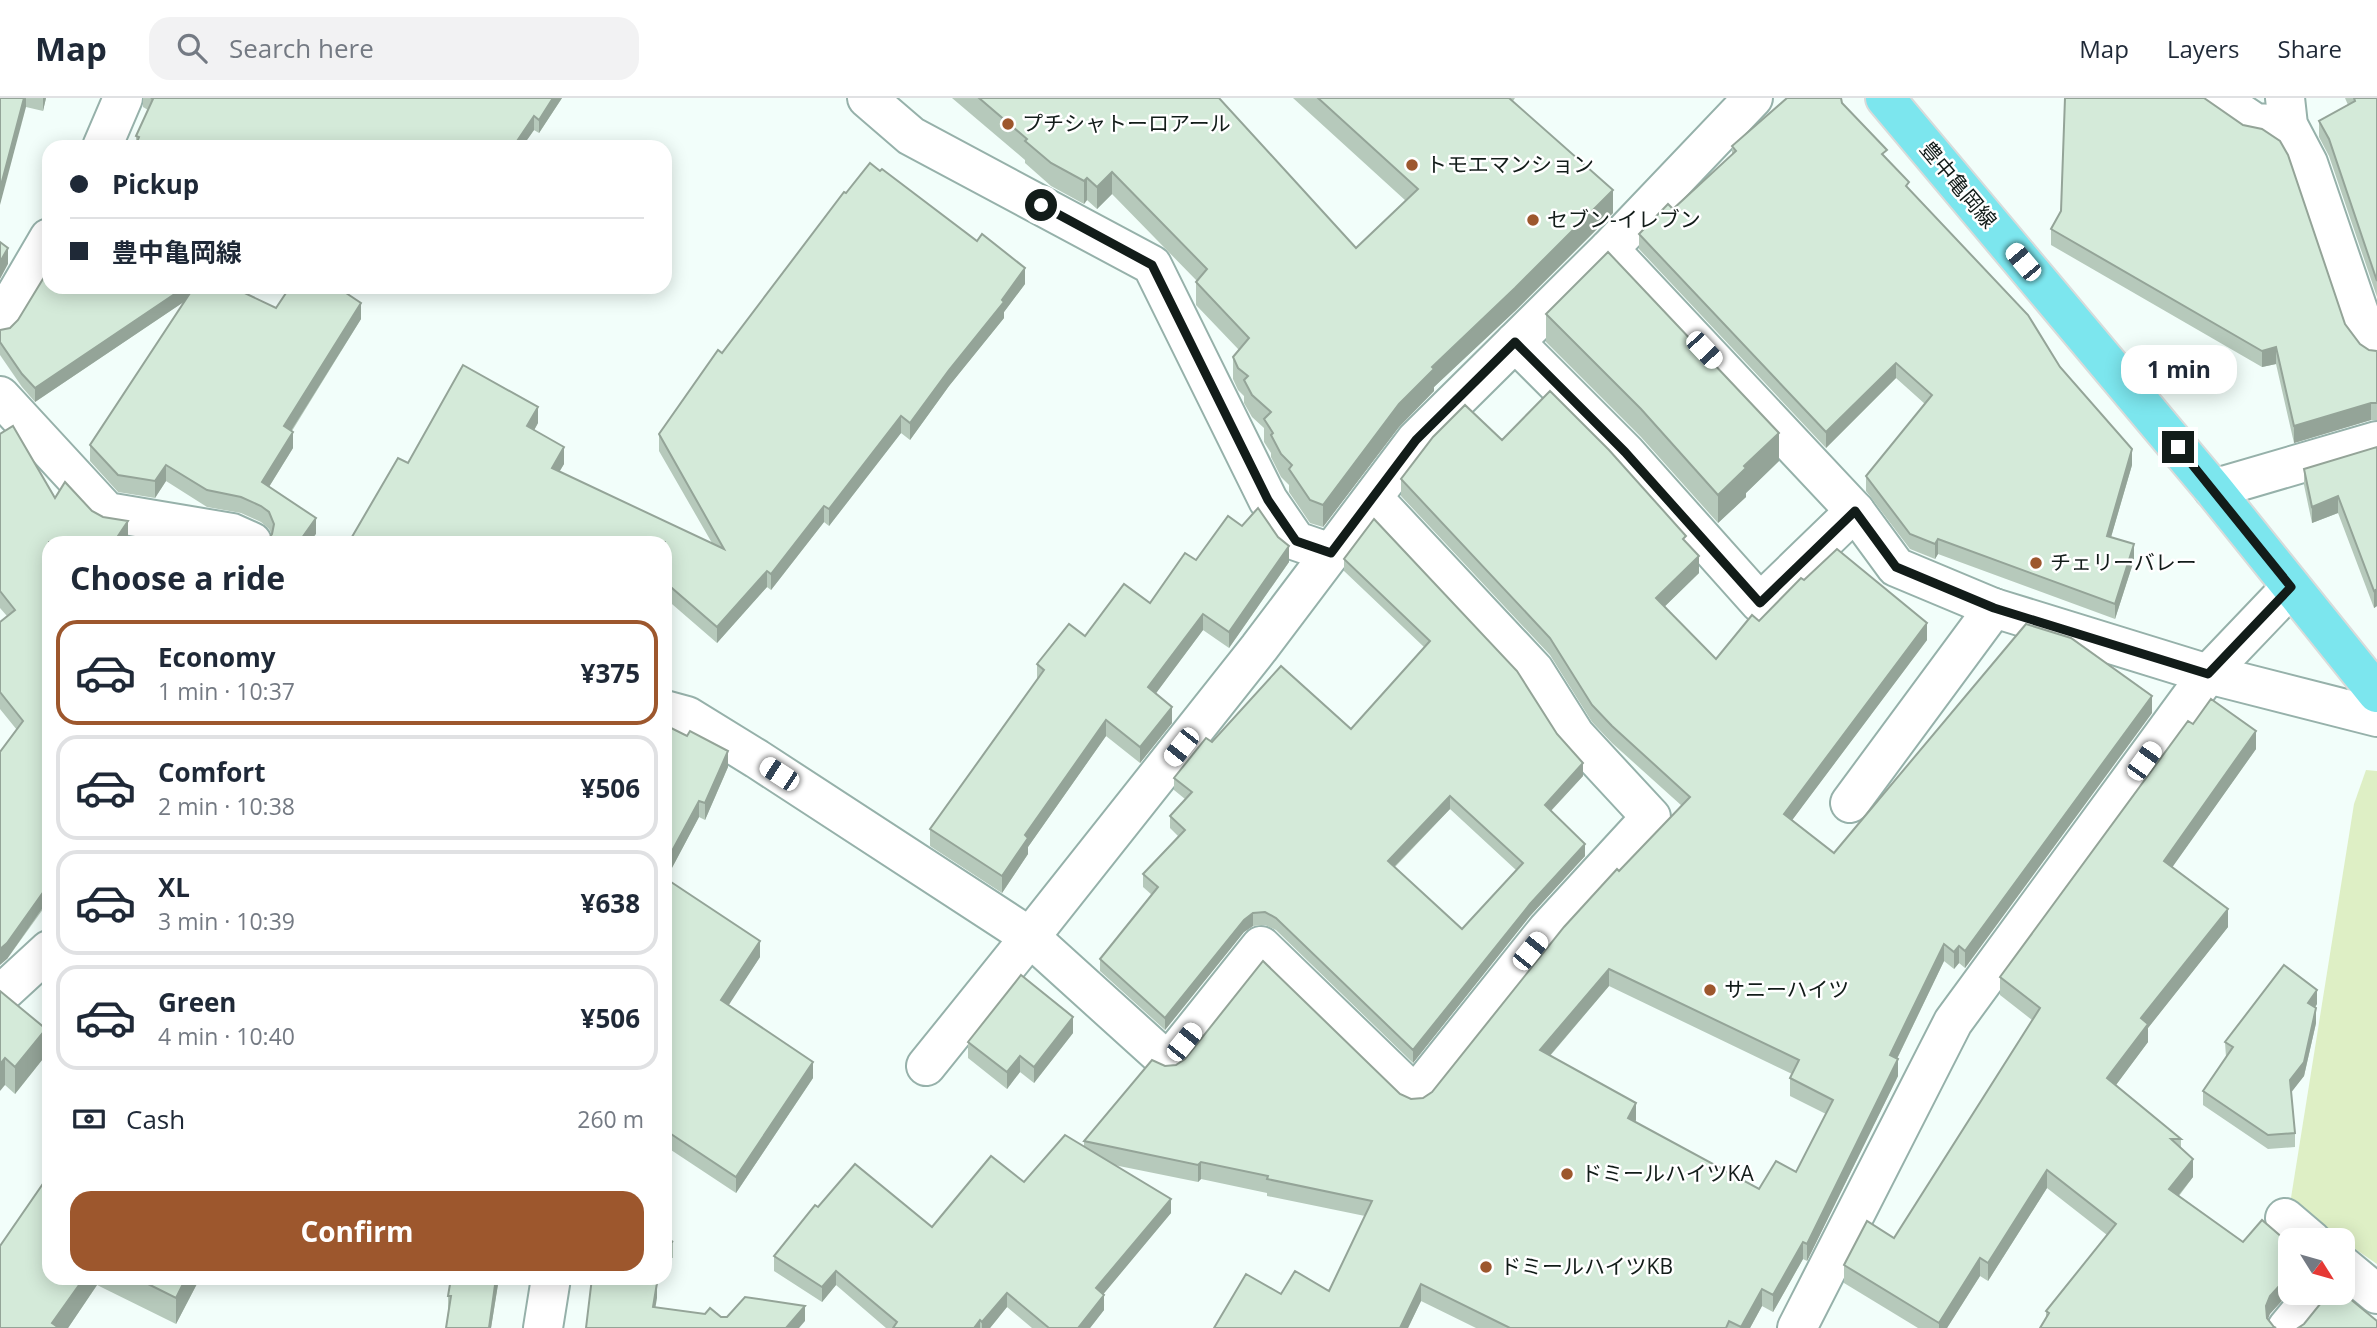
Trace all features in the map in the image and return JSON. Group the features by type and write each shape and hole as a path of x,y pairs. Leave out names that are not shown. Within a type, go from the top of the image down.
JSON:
{"main road":[{"name":"豊中亀岡線","path":"1885,98 2213,488 2377,693"}],"street":[{"path":"105,140 122,98"},
{"path":"867,98 911,136 1152,265 1268,500 1296,541 1331,553"},
{"path":"926,1066 1259,648 1416,440 1609,249 1753,98"},
{"path":"2218,98 2255,123 2287,111 2308,163 2366,333 2377,346"},
{"path":"1609,249 1855,511 1896,567 1994,608 2208,674 2377,717"},
{"path":"0,322 42,250"},
{"path":"1515,342 1625,452 1760,603 1855,511"},
{"path":"0,396 112,527 232,533 239,536"},
{"path":"2213,488 2377,441"},
{"path":"672,712 687,716 757,759 1030,937 1168,1062 1261,946 1415,1095 1546,930 1651,817 1575,734 1534,670 1373,498"},
{"path":"1797,1328 1953,1022 2208,674 2291,587"},
{"path":"1850,803 1994,608"},
{"path":"0,995 42,956"},
{"path":"2356,1277 2377,1294"},
{"path":"543,1328 550,1285"},
{"path":"2287,1328 2305,1306"}],"green space":[{"path":"2366,770 2377,771 2377,1264 2356,1250 2356,1228 2325,1228 2290,1204 2354,804"}],"building":[{"path":"0,98 24,98 0,189"},
{"path":"151,98 553,98 539,120 534,116 518,140 138,140 139,137 136,136 153,99"},
{"path":"979,98 1219,98 1356,248 1418,189 1318,98 1509,98 1613,190 1432,367 1434,369 1399,404 1323,505 1310,500 1289,469 1292,465 1281,454 1264,419 1271,412 1252,395 1244,380 1248,376 1238,368 1233,357 1249,338 1196,282 1207,269 1112,172 1097,187 1087,178 1084,181 1051,163"},
{"path":"1787,98 1841,98 1842,103 1887,150 1882,154 1909,182 1906,186 2028,315 2060,367 2132,449 2107,536 2134,544 2115,604 1938,539 1935,544 1910,534 1866,476 1932,395 1896,363 1826,432 1639,234 1668,204 1673,209 1736,151 1732,146"},
{"path":"2065,98 2204,98 2243,125 2262,129 2280,141 2288,155 2345,324 2360,344 2369,350 2377,351 2377,403 2294,426 2276,347 2262,351 2051,229 2061,211"},
{"path":"2354,98 2377,98 2377,281 2329,139 2319,121 2355,101"},
{"path":"870,163 880,171 882,169 977,241 982,234 1025,268 1002,300 1004,302 910,423 901,416 829,509 824,506 771,574 767,571 717,627 672,588 672,536 352,536 398,458 408,463 463,365 538,407 527,426 564,447 552,468 724,549 659,434 718,350 722,353 844,192 846,193"},
{"path":"0,242 8,248 0,262"},
{"path":"1608,252 1779,433 1718,495 1641,409 1546,314"},
{"path":"42,281 42,294 175,294 35,388 0,342 0,330 10,328 18,320"},
{"path":"189,294 247,294 276,308 285,294 348,294 361,303 284,426 293,432 262,482 316,518 303,536 270,536 274,524 269,512 261,506 241,497 207,490 166,465 155,481 118,475 90,445"},
{"path":"1550,391 1609,450 1686,536 1683,539 1699,556 1656,598 1716,659 1752,615 1759,621 1801,578 1804,580 1837,549 1927,623 1784,814 1834,853 2026,624 2071,638 2152,696 1965,951 1959,946 1954,952 1944,944 1890,1055 1898,1059 1807,1244 1803,1242 1773,1295 1762,1289 1741,1327 1729,1321 1726,1328 1510,1328 1421,1284 1400,1328 1214,1328 1246,1274 1281,1294 1295,1271 1329,1291 1372,1201 1201,1162 1198,1165 1084,1141 1152,1060 1165,1066 1176,1065 1185,1059 1263,961 1400,1094 1411,1099 1423,1098 1432,1092 1564,927 1617,869 1619,871 1690,797 1592,705 1550,638 1401,479 1433,437 1465,405 1502,440","holes":["1609,969 1799,1060 1790,1078 1833,1100 1796,1172 1776,1161 1759,1189 1628,1118 1636,1103 1540,1050"]},
{"path":"13,426 55,498 65,482 92,511 103,517 128,521 118,536 42,536 42,894 0,949 0,752 23,721 0,692 0,622 15,610 0,591 0,434"},
{"path":"2377,447 2377,589 2374,591 2338,496 2312,507 2304,469"},
{"path":"1258,508 1278,537 1289,546 1229,632 1203,614 1148,687 1172,707 1140,747 1106,720 1025,835 1028,838 1002,876 930,829 1044,670 1037,664 1069,624 1085,636 1124,584 1150,603 1185,553 1196,560 1228,516 1242,526"},
{"path":"1374,519 1517,671 1557,734 1583,763 1545,805 1585,844 1530,904 1413,1050 1276,918 1265,912 1253,913 1244,920 1165,1018 1100,959 1158,887 1143,874 1185,830 1170,816 1192,792 1174,778 1206,738 1212,742 1281,666 1351,729 1430,641 1344,559","holes":["1450,796 1523,863 1462,929 1388,861"]},
{"path":"2211,699 2256,731 2164,861 2228,909 2141,1018 2148,1024 2107,1078 2181,1139 2171,1139 2193,1159 2169,1189 2243,1242 2262,1220 2278,1234 2278,1287 2266,1306 2267,1318 2276,1328 2040,1328 2049,1313 2046,1311 2116,1224 2047,1170 1988,1263 1980,1258 1939,1323 1844,1265 1867,1221 1894,1238 2040,1008 2000,977 2188,721 2193,724"},
{"path":"672,728 687,736 690,731 728,751 705,803 699,801 672,851"},
{"path":"672,883 760,941 721,1000 813,1062 736,1177 672,1135"},
{"path":"2284,965 2317,990 2308,1003 2316,1008 2304,1062 2290,1080 2295,1133 2268,1135 2203,1091 2233,1047 2225,1042"},
{"path":"1021,975 1073,1017 1034,1067 1020,1056 1007,1072 968,1042"},
{"path":"0,991 42,1026 42,1034 15,1067 5,1058 0,1064"},
{"path":"1065,1135 1171,1199 1096,1288 1104,1295 1078,1328 1049,1328 1007,1293 974,1328 893,1328 897,1322 836,1271 822,1287 774,1256 815,1205 818,1207 855,1164 932,1227 991,1156 1024,1182"},
{"path":"42,1185 42,1285 79,1285 52,1323 59,1328 0,1328 0,1246"},
{"path":"150,1285 182,1285 176,1298"},
{"path":"450,1285 495,1285 489,1328 446,1328 451,1296 448,1296"},
{"path":"591,1285 657,1285 653,1307 705,1314 710,1308 721,1317 727,1317 745,1297 805,1306 786,1328 586,1328"},
{"path":"2356,1304 2377,1321 2377,1328 2298,1328 2319,1306 2356,1306"}],"place":[{"name":"プチシャトーロアール","path":"1008,124"},
{"name":"トモエマンション","path":"1412,165"},
{"name":"セブン-イレブン","path":"1533,220"},
{"name":"チェリーバレー","path":"2036,563"},
{"name":"サニーハイツ","path":"1710,990"},
{"name":"ドミールハイツKA","path":"1567,1174"},
{"name":"ドミールハイツKB","path":"1486,1267"}],"route":[{"path":"1041,205 1152,265 1268,500 1296,541 1331,553 1416,440 1515,342 1625,452 1760,603 1855,511 1896,567 1994,608 2208,674 2291,587 2178,447"}]}
